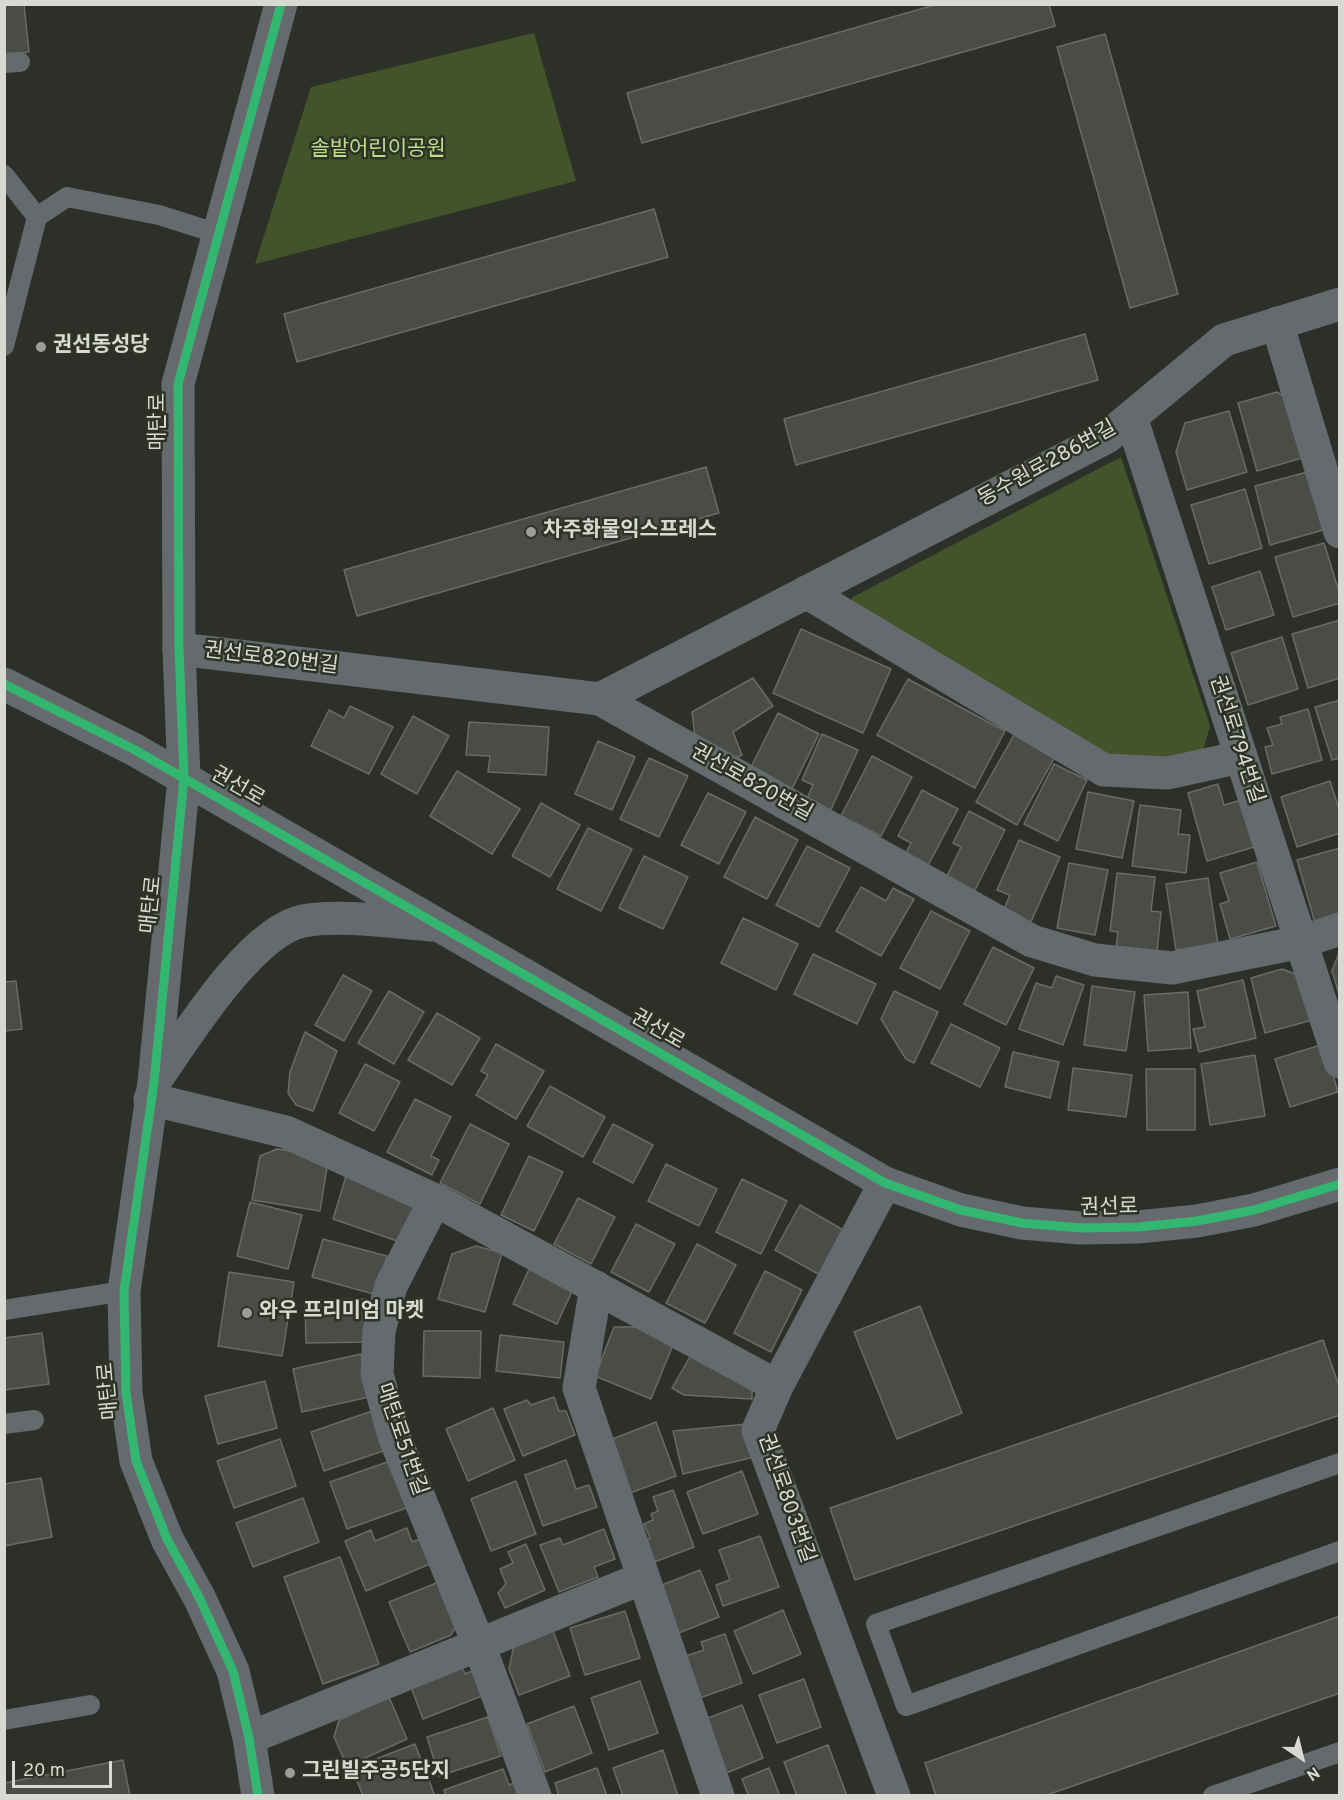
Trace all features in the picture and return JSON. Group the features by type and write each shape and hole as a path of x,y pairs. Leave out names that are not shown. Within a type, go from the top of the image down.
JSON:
{"street":[{"name":"매탄로","path":"258,1796 249,1738 233,1671 200,1599 167,1539 136,1461 126,1393 124,1291 152,1091 184,778 179,649 178,384 281,4"},
{"name":"동수원로286번길","path":"600,699 1107,437 1224,340 1340,304"},
{"path":"1277,323 1340,532"},
{"name":"권선로794번길","path":"1131,417 1340,1062"},
{"path":"806,592 1104,770 1167,773 1241,757"},
{"name":"권선로820번길","path":"179,649 600,699 1032,940 1095,960 1172,968 1300,942"},
{"name":"권선로","path":"4,684 135,750 885,1183 962,1210 1022,1223 1081,1228 1138,1227 1197,1221 1254,1209 1340,1184"},
{"path":"438,925 331,918 302,921 280,930 238,966 152,1091 286,1132 435,1200 777,1386"},
{"path":"1300,942 1340,929"},
{"name":"권선로803번길","path":"885,1183 777,1386 758,1430 894,1796"},
{"name":"매탄로51번길","path":"435,1200 391,1286 379,1331 377,1374 394,1436 479,1645 535,1796"},
{"path":"596,1287 579,1388 718,1796"},
{"path":"249,1738 642,1578"}],"lane":[{"path":"4,175 37,217"},
{"path":"4,346 10,303 37,217 67,197 159,215 219,234"},
{"path":"4,1310 124,1291"},
{"path":"4,1425 34,1420"},
{"path":"1340,1463 876,1624 906,1706 1340,1551"},
{"path":"4,1720 90,1705"},
{"path":"1213,1796 1340,1752"}],"green space":[{"name":"솔밭어린이공원","path":"534,33 576,181 255,264 311,87"},
{"path":"1121,457 1210,726 1201,758 1118,759 862,616 851,598"}],"building":[{"path":"4,4 24,4 29,52 4,54"},
{"path":"938,4 1049,4 1055,26 642,143 627,93"},
{"path":"1105,34 1178,294 1130,308 1057,47"},
{"path":"654,209 668,257 297,362 284,314"},
{"path":"1085,334 1098,380 796,465 784,419"},
{"path":"1277,392 1294,403 1309,456 1257,471 1238,403"},
{"path":"1229,411 1247,472 1187,490 1176,452 1185,423"},
{"path":"706,467 719,513 357,616 344,570"},
{"path":"1307,472 1323,530 1270,545 1255,486"},
{"path":"1245,489 1262,548 1209,564 1191,505"},
{"path":"1324,543 1340,595 1340,603 1293,617 1275,557"},
{"path":"1260,571 1274,615 1226,630 1212,587"},
{"path":"1340,620 1340,678 1308,688 1292,634"},
{"path":"801,629 891,669 863,733 773,693"},
{"path":"1282,637 1298,689 1248,705 1231,653"},
{"path":"753,678 773,706 733,732 742,755 720,765 696,745 692,712"},
{"path":"908,679 1005,731 975,788 877,735"},
{"path":"1340,700 1340,758 1332,760 1315,707"},
{"path":"350,706 393,727 369,774 311,746 329,710 344,718"},
{"path":"1308,709 1322,760 1272,774 1265,747 1273,745 1267,728 1282,724 1280,717"},
{"path":"778,713 819,734 790,793 748,773"},
{"path":"413,716 449,736 417,794 381,774"},
{"path":"469,722 549,727 546,775 488,772 490,756 466,755"},
{"path":"822,734 858,750 828,816 804,805 813,785 802,780"},
{"path":"1014,735 1055,757 1017,825 976,802"},
{"path":"598,741 635,757 612,810 575,794"},
{"path":"872,756 912,777 881,836 841,816"},
{"path":"649,758 688,776 659,837 620,819"},
{"path":"1054,764 1087,780 1058,841 1024,824"},
{"path":"457,771 520,809 492,854 430,816"},
{"path":"1330,781 1340,812 1340,833 1297,847 1281,797"},
{"path":"1218,784 1224,805 1241,800 1254,847 1207,861 1188,793"},
{"path":"922,790 958,809 924,873 901,862 911,843 898,836"},
{"path":"1088,792 1134,801 1122,858 1076,849"},
{"path":"708,793 746,812 719,864 681,845"},
{"path":"541,803 580,825 550,877 512,856"},
{"path":"1140,805 1181,810 1178,834 1190,835 1186,873 1132,866"},
{"path":"969,811 1005,830 972,896 944,882 961,847 953,843"},
{"path":"755,817 798,840 767,899 724,877"},
{"path":"588,828 632,849 601,911 557,889"},
{"path":"1019,840 1060,857 1029,926 1002,914 1010,895 997,890"},
{"path":"807,846 850,868 819,927 776,905"},
{"path":"1340,848 1340,916 1315,923 1297,860"},
{"path":"644,856 688,877 663,929 619,908"},
{"path":"1257,862 1276,926 1230,939 1220,904 1229,901 1220,873"},
{"path":"1069,863 1108,870 1095,935 1057,928"},
{"path":"1117,873 1155,877 1151,911 1161,912 1157,952 1116,948 1118,932 1110,931"},
{"path":"1208,878 1218,944 1176,950 1166,884"},
{"path":"861,887 886,901 893,888 914,899 881,956 836,931"},
{"path":"931,911 970,931 940,989 900,968"},
{"path":"743,918 798,944 776,990 721,963"},
{"path":"993,947 1034,968 1006,1025 964,1004"},
{"path":"1340,950 1340,997 1332,971"},
{"path":"813,954 876,984 857,1024 794,994"},
{"path":"1282,969 1306,978 1316,1019 1265,1033 1251,978"},
{"path":"343,975 372,991 344,1041 315,1025"},
{"path":"1056,976 1084,985 1063,1045 1019,1029 1036,983 1052,988"},
{"path":"1243,980 1256,1038 1199,1052 1193,1029 1205,1027 1197,991"},
{"path":"16,981 22,1029 4,1031 4,982"},
{"path":"1092,986 1135,992 1126,1051 1084,1045"},
{"path":"389,991 424,1012 394,1064 358,1043"},
{"path":"894,991 938,1012 914,1063 906,1059 881,1019"},
{"path":"1188,992 1191,1048 1148,1051 1144,995"},
{"path":"437,1013 480,1038 452,1085 408,1060"},
{"path":"951,1024 1000,1048 980,1087 931,1063"},
{"path":"305,1032 337,1051 313,1111 296,1105 288,1093 290,1072"},
{"path":"496,1044 544,1071 516,1119 476,1095 488,1075 481,1071"},
{"path":"1324,1044 1338,1092 1290,1107 1275,1059"},
{"path":"1013,1052 1059,1062 1050,1098 1005,1087"},
{"path":"1255,1055 1265,1116 1210,1125 1201,1064"},
{"path":"365,1064 400,1082 374,1131 339,1113"},
{"path":"1073,1068 1132,1075 1126,1117 1068,1110"},
{"path":"1146,1069 1195,1069 1195,1130 1147,1130"},
{"path":"550,1086 605,1117 583,1157 527,1126"},
{"path":"415,1099 451,1117 431,1156 439,1160 432,1175 387,1152"},
{"path":"470,1124 509,1144 480,1204 440,1183"},
{"path":"613,1124 653,1145 633,1183 593,1162"},
{"path":"277,1149 299,1152 328,1161 320,1211 252,1200 260,1156"},
{"path":"529,1156 563,1172 534,1231 501,1215"},
{"path":"666,1164 717,1189 699,1226 648,1201"},
{"path":"347,1173 421,1206 406,1244 333,1219"},
{"path":"742,1179 787,1201 761,1254 716,1232"},
{"path":"578,1198 615,1217 591,1264 554,1244"},
{"path":"250,1202 302,1215 288,1269 237,1256"},
{"path":"800,1205 845,1231 820,1275 775,1250"},
{"path":"636,1224 675,1244 649,1292 611,1272"},
{"path":"323,1239 387,1256 377,1295 312,1277"},
{"path":"697,1244 736,1265 705,1323 666,1303"},
{"path":"476,1246 502,1253 485,1312 438,1299 452,1254"},
{"path":"530,1267 574,1287 557,1324 513,1304"},
{"path":"765,1271 802,1290 771,1352 734,1333"},
{"name":"와우 프리미엄 마켓","path":"229,1272 294,1282 282,1356 218,1346"},
{"path":"367,1299 368,1342 306,1343 305,1300"},
{"path":"920,1306 962,1413 897,1439 854,1332"},
{"path":"614,1327 643,1327 675,1340 651,1399 595,1376"},
{"path":"424,1331 481,1331 480,1378 423,1376"},
{"path":"42,1333 49,1384 4,1390 4,1338"},
{"path":"500,1335 564,1342 560,1378 496,1371"},
{"path":"1323,1340 1340,1389 1340,1415 855,1580 830,1508"},
{"path":"361,1354 369,1397 302,1412 293,1369"},
{"path":"691,1355 752,1388 752,1399 684,1395 672,1388"},
{"path":"265,1381 277,1428 218,1444 205,1396"},
{"path":"554,1397 559,1411 566,1411 575,1435 523,1456 504,1409 527,1400 531,1405"},
{"path":"493,1408 515,1460 468,1481 446,1429"},
{"path":"375,1410 389,1449 324,1471 311,1432"},
{"path":"656,1422 676,1476 630,1493 610,1440"},
{"path":"747,1424 754,1457 683,1474 673,1431"},
{"path":"280,1439 296,1486 234,1508 217,1461"},
{"path":"396,1459 412,1506 347,1529 330,1482"},
{"path":"566,1460 576,1489 589,1485 597,1507 543,1526 525,1475"},
{"path":"742,1471 758,1514 703,1534 687,1492"},
{"path":"41,1478 52,1537 4,1546 4,1484"},
{"path":"516,1481 536,1534 491,1551 471,1499"},
{"path":"673,1490 694,1547 644,1566 636,1544 650,1538 644,1524 653,1520 651,1514 658,1511 653,1497"},
{"path":"303,1498 319,1542 253,1567 236,1523"},
{"path":"407,1528 412,1542 422,1538 432,1563 366,1591 345,1541 371,1530 375,1541"},
{"path":"604,1529 615,1559 594,1567 598,1577 559,1592 540,1545 560,1538 563,1545"},
{"path":"760,1536 779,1587 723,1606 716,1585 730,1580 719,1550"},
{"path":"526,1544 545,1590 505,1608 498,1593 506,1584 500,1569 513,1563 508,1552"},
{"path":"340,1557 379,1664 323,1684 284,1577"},
{"path":"700,1570 719,1617 676,1634 657,1587"},
{"path":"444,1580 460,1619 451,1635 410,1652 389,1602"},
{"path":"783,1610 801,1654 753,1674 734,1631"},
{"path":"625,1611 640,1658 585,1675 570,1628"},
{"path":"1340,1616 1340,1693 1044,1796 936,1796 925,1763"},
{"path":"553,1631 570,1676 519,1695 509,1669 514,1645"},
{"path":"725,1634 742,1683 694,1700 680,1658 704,1650 701,1642"},
{"path":"462,1667 465,1674 477,1669 487,1694 423,1719 411,1687"},
{"path":"804,1679 821,1727 777,1743 759,1695"},
{"path":"640,1681 658,1733 609,1750 591,1698"},
{"path":"389,1697 407,1739 347,1766 334,1737 339,1720"},
{"path":"742,1705 763,1758 724,1774 703,1720"},
{"path":"574,1706 592,1753 545,1772 527,1724"},
{"path":"488,1717 501,1756 439,1776 427,1737"},
{"path":"415,1744 435,1796 363,1796 352,1768"},
{"path":"828,1745 847,1796 797,1796 784,1762"},
{"path":"663,1750 678,1796 623,1796 613,1768"},
{"path":"123,1760 130,1796 4,1796 4,1783"},
{"path":"597,1768 607,1796 559,1796 555,1783"},
{"path":"769,1768 780,1796 744,1796 748,1794 742,1779"},
{"path":"503,1769 509,1785 514,1783 518,1796 446,1796 444,1790"}],"cycle path":[{"path":"258,1796 249,1738 233,1671 200,1599 167,1539 136,1461 126,1393 124,1291 154,1082 184,778 179,649 178,384 281,4"},
{"path":"4,684 135,750 885,1183 961,1210 1022,1223 1081,1228 1138,1227 1197,1221 1254,1210 1340,1184"}],"place":[{"name":"권선동성당","path":"41,347"},
{"name":"차주화물익스프레스","path":"531,532"},
{"name":"와우 프리미엄 마켓","path":"247,1313"},
{"name":"그린빌주공5단지","path":"290,1773"}]}
